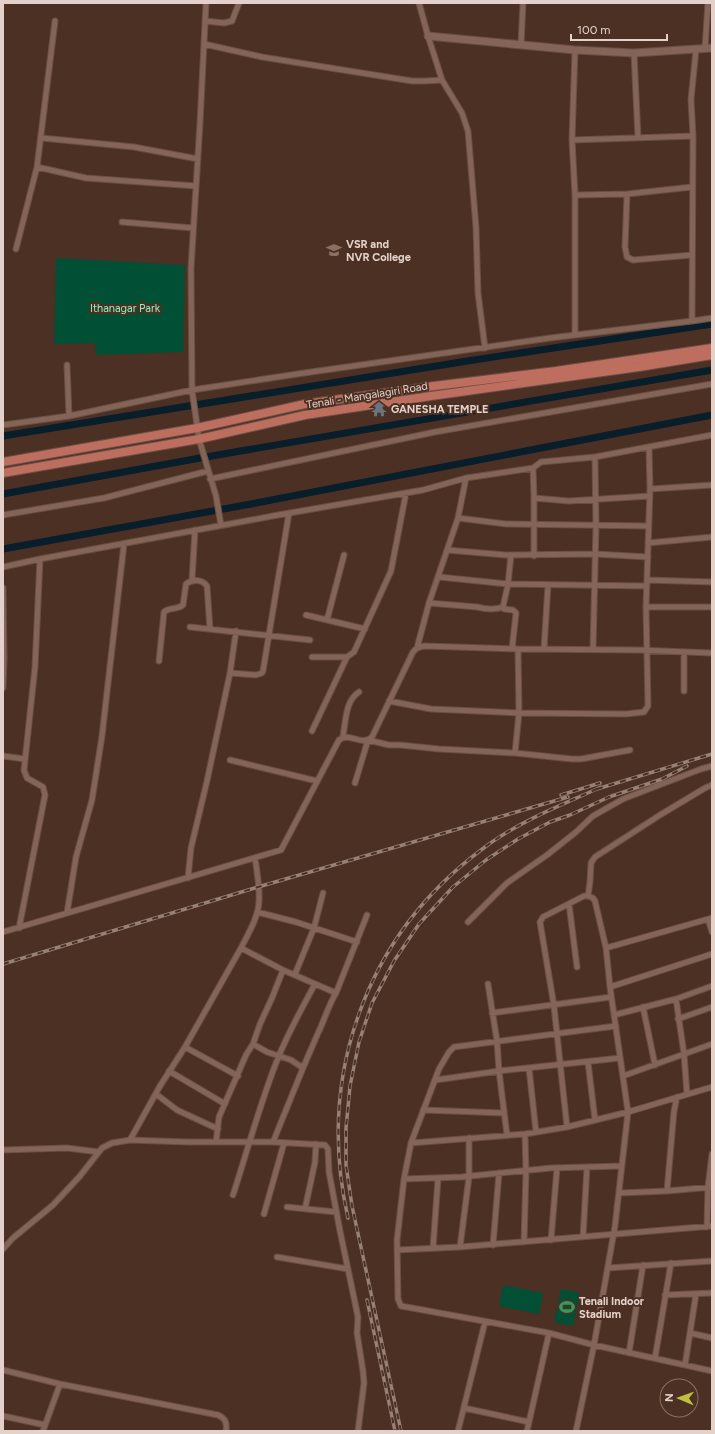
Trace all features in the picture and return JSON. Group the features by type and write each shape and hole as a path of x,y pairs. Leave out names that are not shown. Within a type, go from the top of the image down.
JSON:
{"main road":[{"name":"Tenali - Mangalagiri Road","path":"3,462 305,404 556,371 712,348"},
{"name":"Tenali - Mangalagiri Road","path":"3,473 199,439 305,415 639,367 712,355"}],"street":[{"path":"206,3 191,268 192,390 199,439 216,496 221,525"},
{"path":"205,21 224,23 232,21 239,3"},
{"path":"419,3 442,80 462,113 468,131 476,227 478,293 485,348"},
{"path":"521,45 523,3"},
{"path":"428,36 575,50 634,53 696,50 708,48 708,3"},
{"path":"16,249 38,167 55,21"},
{"path":"204,44 232,49 262,57 412,81 442,80"},
{"path":"575,50 572,140 575,195 575,335"},
{"path":"692,321 692,99 696,50"},
{"path":"634,53 638,138"},
{"path":"572,140 693,136"},
{"path":"42,138 134,147 198,159"},
{"path":"38,167 86,178 196,186"},
{"path":"575,195 627,194 692,187"},
{"path":"627,194 625,247 627,257 633,260 692,255"},
{"path":"122,222 193,228"},
{"path":"3,425 69,416 192,390 304,373 575,335 712,318"},
{"path":"67,365 69,416"},
{"path":"210,479 435,432 712,384"},
{"path":"3,567 221,525 423,490 466,478 533,468 541,462 595,457 712,435"},
{"path":"389,701 431,709 519,713 626,714 644,712 648,706 646,607 650,496 649,447"},
{"path":"593,650 596,586 595,457"},
{"path":"533,468 534,556"},
{"path":"3,515 104,498 208,471"},
{"path":"417,648 428,603 458,518 466,478"},
{"path":"650,489 712,485"},
{"path":"312,731 347,657 354,652 391,571 406,493"},
{"path":"534,498 569,501 650,496"},
{"path":"230,673 256,675 262,673 263,671 289,513"},
{"path":"458,518 506,524 649,526"},
{"path":"192,580 195,530"},
{"path":"648,543 712,537"},
{"path":"67,913 76,857 92,800 103,729 124,544"},
{"path":"447,550 476,554 534,556 595,554 648,557"},
{"path":"327,620 344,555"},
{"path":"503,607 508,584 511,555"},
{"path":"19,928 45,791 43,787 27,778 25,775 25,759 35,667 40,559"},
{"path":"438,577 508,584 596,586 647,583 712,582"},
{"path":"159,661 164,612 183,605 186,584 192,580 201,581 207,586 210,629"},
{"path":"544,649 548,585"},
{"path":"3,588 3,688"},
{"path":"428,603 477,607 483,609 503,607 504,609 513,610 516,613 512,649"},
{"path":"646,607 712,607"},
{"path":"306,615 365,629"},
{"path":"190,627 310,640"},
{"path":"188,878 191,848 230,673 236,631"},
{"path":"355,783 368,740 372,736 413,652 417,648 424,646 512,649 647,650 712,653"},
{"path":"515,753 519,713 518,649"},
{"path":"684,652 684,690"},
{"path":"312,657 347,657"},
{"path":"3,932 281,850 339,740 343,736 350,701 354,695 359,692"},
{"path":"343,736 350,736 362,741 368,740 389,745 515,753 558,758 581,759 630,750"},
{"path":"3,756 25,759"},
{"path":"230,760 317,781"},
{"path":"468,922 507,884 547,855 576,832 593,816 623,799 712,766"},
{"path":"588,896 590,863 595,857 660,815 712,785"},
{"path":"130,1140 241,948 257,912 260,902 255,858"},
{"path":"295,974 314,928 323,893"},
{"path":"567,1127 554,1006 540,922 543,917 568,904 588,896 593,898 595,901 606,948 611,997 628,1112 614,1235 594,1345 576,1431"},
{"path":"568,904 577,967"},
{"path":"257,912 357,942"},
{"path":"273,1142 329,1005 336,993 367,915"},
{"path":"606,948 710,919 712,932"},
{"path":"241,948 283,970 336,993"},
{"path":"610,987 712,954"},
{"path":"216,1142 219,1117 246,1055 253,1044 283,970"},
{"path":"233,1195 250,1142 256,1117 278,1056 315,984"},
{"path":"488,984 497,1041 498,1070 507,1135"},
{"path":"614,1015 676,999 712,986"},
{"path":"492,1013 554,1006 611,997"},
{"path":"676,999 684,1054 687,1094"},
{"path":"643,1007 655,1065"},
{"path":"678,1019 712,1007"},
{"path":"616,1026 454,1047 449,1052 439,1069 411,1143 404,1179 397,1250 398,1299 401,1306 549,1333 594,1345 712,1371"},
{"path":"253,1044 267,1052 291,1060 303,1068"},
{"path":"623,1076 712,1044"},
{"path":"185,1047 238,1076"},
{"path":"436,1080 498,1070 620,1058"},
{"path":"588,1062 595,1120"},
{"path":"529,1068 536,1132"},
{"path":"169,1071 225,1104"},
{"path":"411,1143 525,1134 567,1127 628,1112 712,1087"},
{"path":"156,1094 177,1110 218,1129"},
{"path":"667,1191 674,1111 677,1097"},
{"path":"423,1110 504,1113"},
{"path":"524,1242 526,1172 525,1134"},
{"path":"460,1247 469,1176 469,1138"},
{"path":"3,1249 13,1238 53,1204 107,1145 130,1140 323,1144 328,1149 336,1212 358,1316 356,1333 363,1370 362,1405 358,1431"},
{"path":"264,1214 284,1143"},
{"path":"305,1209 315,1162 316,1144"},
{"path":"3,1150 67,1148 99,1152"},
{"path":"397,1250 493,1245 710,1227 712,1154"},
{"path":"404,1179 438,1179 557,1168 622,1166"},
{"path":"583,1237 587,1167"},
{"path":"551,1240 557,1168"},
{"path":"493,1245 499,1173"},
{"path":"433,1248 438,1179"},
{"path":"619,1193 710,1187"},
{"path":"287,1207 336,1212"},
{"path":"277,1257 348,1269"},
{"path":"608,1268 712,1261"},
{"path":"655,1358 671,1263"},
{"path":"630,1353 643,1265"},
{"path":"665,1295 712,1293"},
{"path":"685,1365 696,1294"},
{"path":"458,1431 485,1322"},
{"path":"527,1431 549,1333"},
{"path":"690,1333 712,1338"},
{"path":"3,1370 60,1384 218,1415 226,1421 226,1431"},
{"path":"43,1431 60,1384"},
{"path":"464,1408 529,1422"},
{"path":"3,1416 45,1425"}],"green space":[{"name":"Ithanagar Park","path":"56,258 185,265 183,352 96,355 95,343 54,344"},
{"path":"503,1285 543,1293 539,1314 499,1306"},
{"name":"Tenali Indoor Stadium","path":"561,1289 580,1293 573,1326 554,1322"}],"waterway":[{"path":"3,436 461,362 712,324"},
{"path":"3,494 200,458 712,370"},
{"path":"3,549 251,504 712,415"}],"railway":[{"path":"597,789 712,754"},
{"path":"401,1431 352,1206 346,1165 346,1128 350,1086 359,1042 372,1003 394,961 419,924 453,887 486,860 518,839 550,822 570,815 609,797 662,779 687,766"},
{"path":"561,795 600,783"},
{"path":"348,1218 340,1165 339,1113 345,1063 359,1014 380,967 407,924 441,885 481,850 509,831 524,823 601,787"},
{"path":"3,964 258,887 568,797"},
{"path":"367,1300 395,1431"}],"place":[{"name":"VSR and NVR College","path":"334,250"},
{"name":"GANESHA TEMPLE","path":"379,409"},
{"name":"Tenali Indoor Stadium","path":"567,1307"}]}
